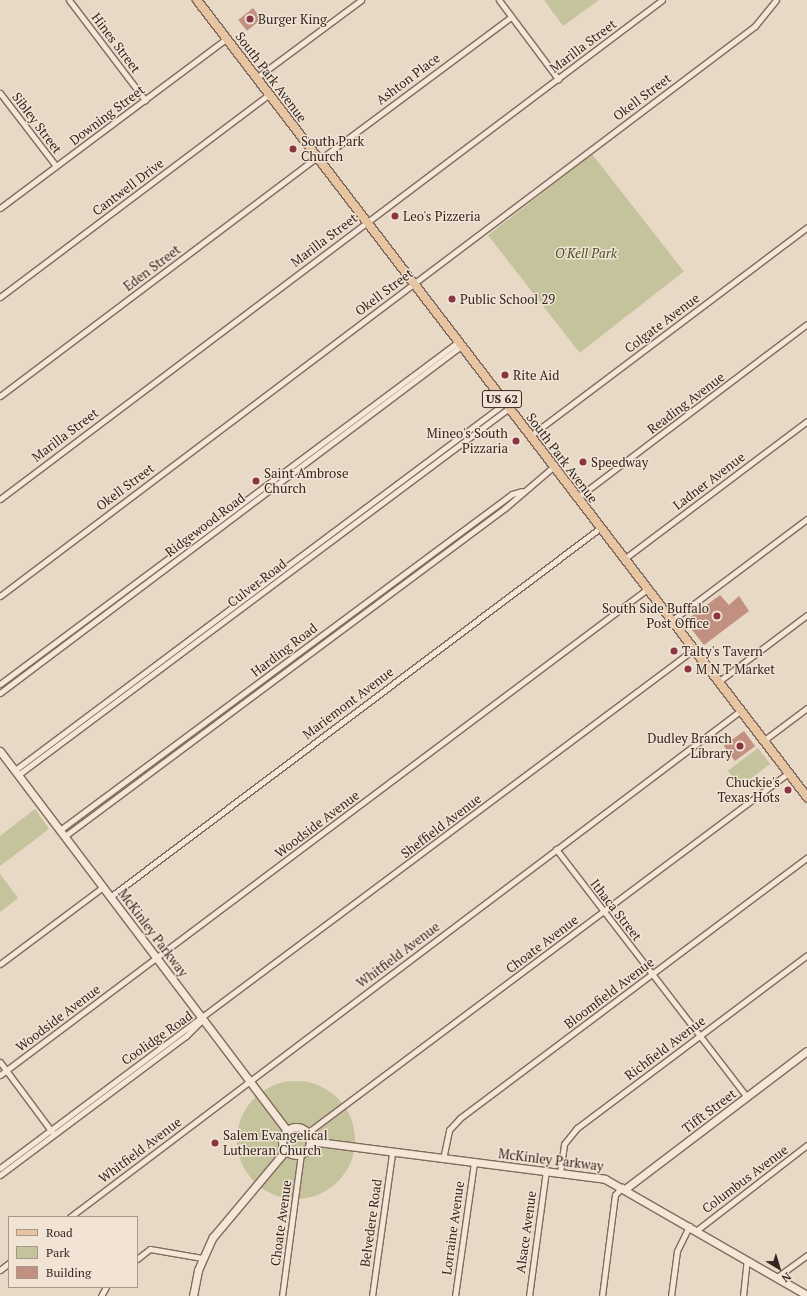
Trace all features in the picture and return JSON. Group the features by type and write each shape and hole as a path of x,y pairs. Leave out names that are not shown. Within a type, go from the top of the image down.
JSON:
{"main road":[{"name":"South Park Avenue","path":"197,0 807,798"}],"street":[{"name":"Hines Street","path":"69,0 145,100"},
{"path":"256,78 361,0"},
{"path":"499,0 558,79"},
{"name":"Marilla Street","path":"0,499 662,0"},
{"name":"Okell Street","path":"0,596 755,26 776,0"},
{"name":"Ashton Place","path":"318,158 511,17"},
{"name":"Downing Street","path":"0,208 226,39"},
{"name":"Sibley Street","path":"0,93 56,166"},
{"name":"Cantwell Drive","path":"0,297 269,94"},
{"name":"Eden Street","path":"0,396 318,158"},
{"name":"Colgate Avenue","path":"530,436 807,227"},
{"name":"Reading Avenue","path":"577,498 807,324"},
{"name":"Ridgewood Road","path":"0,693 186,553 249,502 460,344"},
{"name":"Culver Road","path":"16,772 507,406"},
{"name":"Ladner Avenue","path":"624,559 807,421"},
{"name":"Harding Road","path":"63,833 127,790 231,713 517,498 522,491 553,467"},
{"name":"Harding Road","path":"63,833 123,784 436,550 512,494 522,491"},
{"name":"Ridgewood Road","path":"0,684 182,548 249,502"},
{"path":"671,621 807,519"},
{"name":"Mariemont Avenue","path":"110,897 600,528"},
{"path":"182,548 186,553"},
{"path":"436,550 440,556"},
{"name":"Woodside Avenue","path":"0,1075 646,589"},
{"path":"383,590 387,596"},
{"path":"114,600 117,605"},
{"path":"718,682 807,615"},
{"path":"332,628 336,634"},
{"path":"47,650 50,655"},
{"name":"Sheffield Avenue","path":"202,1019 693,650"},
{"path":"279,667 284,673"},
{"path":"226,707 231,713"},
{"path":"764,741 807,708"},
{"name":"Whitfield Avenue","path":"71,1216 740,711"},
{"path":"175,745 179,751"},
{"name":"McKinley Parkway","path":"0,751 287,1130"},
{"name":"Choate Avenue","path":"308,1133 788,773"},
{"path":"123,784 127,790"},
{"name":"Ithaca Street","path":"556,849 747,1097"},
{"name":"Bloomfield Avenue","path":"443,1159 446,1138 455,1122 807,857"},
{"path":"0,964 103,887"},
{"name":"Richfield Avenue","path":"560,1173 569,1135 807,955"},
{"name":"Coolidge Road","path":"0,1168 53,1132 195,1029 202,1019"},
{"name":"Tifft Street","path":"623,1188 807,1051"},
{"path":"0,1062 53,1132"},
{"path":"298,1127 308,1133 310,1141 301,1153 286,1150 282,1140 287,1130 298,1127"},
{"name":"Coolidge Road","path":"0,1175 53,1132"},
{"name":"McKinley Parkway","path":"310,1141 392,1153 605,1179 697,1230 807,1295"},
{"name":"Columbus Avenue","path":"697,1230 807,1145"},
{"path":"193,1296 202,1258 219,1228 286,1150"},
{"name":"Choate Avenue","path":"282,1296 301,1153"},
{"name":"Belvedere Road","path":"372,1296 392,1153"},
{"name":"Lorraine Avenue","path":"455,1296 474,1163"},
{"name":"Alsace Avenue","path":"529,1296 546,1171"},
{"path":"602,1296 615,1195 623,1188"},
{"path":"671,1296 677,1251 689,1226"},
{"path":"138,1258 150,1249 202,1258"},
{"path":"777,1277 807,1255"},
{"path":"743,1296 747,1260"},
{"path":"0,1270 8,1264"}],"green space":[{"path":"544,0 599,0 563,26"},
{"name":"O'Kell Park","path":"592,154 684,271 580,353 488,235"},
{"path":"758,748 770,764 740,787 728,771"},
{"path":"35,809 49,829 0,866 0,836"},
{"path":"0,874 18,898 0,912"},
{"path":"296,1081 307,1082 329,1091 345,1107 354,1129 354,1151 345,1173 329,1189 307,1198 296,1199 285,1198 263,1189 247,1173 238,1151 237,1140 238,1129 247,1107 263,1091 285,1082"}],"building":[{"name":"Burger King","path":"253,8 262,19 247,31 238,20"},
{"name":"South Side Buffalo Post Office","path":"720,595 729,605 739,596 749,611 704,645 685,621"},
{"name":"Dudley Branch Library","path":"744,731 755,746 735,761 724,746"}],"place":[{"name":"Burger King","path":"250,19"},
{"name":"South Park Church","path":"293,149"},
{"name":"Leo's Pizzeria","path":"395,216"},
{"name":"Public School 29","path":"452,299"},
{"name":"Rite Aid","path":"505,375"},
{"name":"Mineo's South Pizzaria","path":"516,441"},
{"name":"Speedway","path":"583,462"},
{"name":"Saint Ambrose Church","path":"256,481"},
{"name":"South Side Buffalo Post Office","path":"717,616"},
{"name":"Talty's Tavern","path":"674,651"},
{"name":"M N T Market","path":"688,669"},
{"name":"Dudley Branch Library","path":"740,746"},
{"name":"Chuckie's Texas Hots","path":"788,790"},
{"name":"Salem Evangelical Lutheran Church","path":"215,1143"}]}
